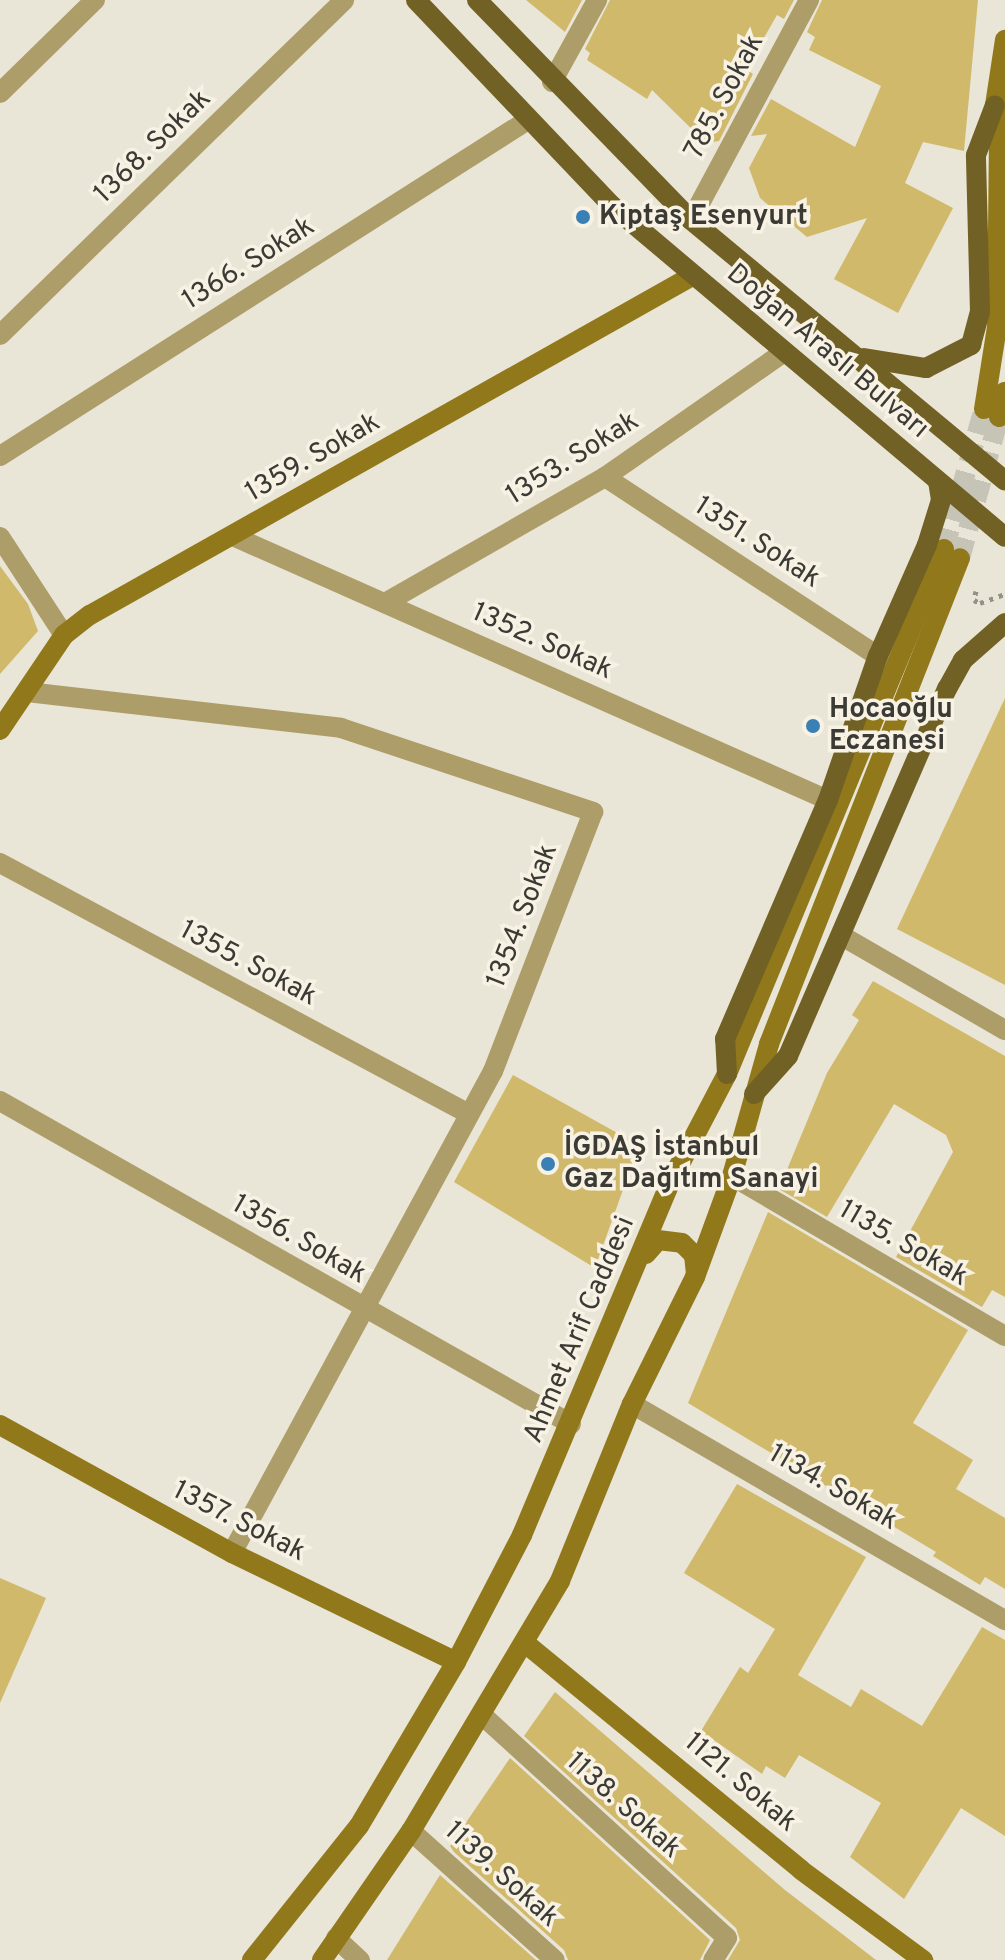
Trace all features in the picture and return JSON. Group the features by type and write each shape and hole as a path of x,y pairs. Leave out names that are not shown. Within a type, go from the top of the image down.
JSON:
{"main road":[{"name":"Doğan Araslı Bulvarı","path":"416,0 611,205 1005,537"},
{"name":"Doğan Araslı Bulvarı","path":"477,0 552,82 691,220 1005,481"},
{"path":"856,356 901,368 926,368 971,345 980,312 976,155 995,105"},
{"path":"727,1074 725,1039 741,994 828,800 878,656 927,545 941,500 938,481"},
{"path":"754,1094 788,1056 947,689 963,660 1005,623"}],"street":[{"path":"0,93 95,0"},
{"name":"1368. Sokak","path":"0,335 344,0"},
{"path":"552,82 597,0"},
{"name":"785. Sokak","path":"691,220 809,0"},
{"path":"1005,40 995,105 1002,140 992,413 1005,392"},
{"name":"1366. Sokak","path":"0,456 528,120"},
{"name":"1359. Sokak","path":"0,730 64,635 90,615 692,276"},
{"name":"1353. Sokak","path":"385,603 605,477 784,352"},
{"name":"1351. Sokak","path":"605,477 878,656"},
{"name":"1352. Sokak","path":"233,536 828,800"},
{"path":"0,537 64,635"},
{"name":"Ahmet Arif Caddesi","path":"252,1960 359,1826 456,1662 517,1546 642,1259 672,1179 727,1074 952,554 754,1094 732,1176 695,1277 632,1404 560,1581 411,1831 322,1960"},
{"name":"1354. Sokak","path":"27,692 341,728 593,812 493,1071 232,1553"},
{"name":"1355. Sokak","path":"0,863 469,1114"},
{"path":"842,936 1005,1030"},
{"name":"1356. Sokak","path":"0,1101 571,1424"},
{"name":"1135. Sokak","path":"732,1176 1005,1336"},
{"path":"642,1259 658,1240 666,1238 694,1255 695,1277"},
{"name":"1134. Sokak","path":"632,1404 1005,1620"},
{"name":"1357. Sokak","path":"0,1425 232,1553 456,1662"},
{"name":"1121. Sokak","path":"525,1643 811,1878 923,1960"},
{"name":"1138. Sokak","path":"482,1715 727,1938 713,1960"},
{"name":"1139. Sokak","path":"411,1831 555,1960"},
{"path":"336,1938 360,1960"}],"path":[{"path":"977,587 974,600 980,603 1005,594"}],"building":[{"path":"526,0 582,0 565,32"},
{"path":"610,0 794,0 784,19 777,15 746,69 753,74 719,141 706,143 652,90 647,99 587,60 590,53 585,49"},
{"path":"822,0 978,0 964,151 923,142 905,183 953,208 898,313 834,279 867,218 807,237 760,198 749,168 767,134 751,136 771,99 855,147 881,86 809,50 815,37 807,32"},
{"path":"0,566 28,604 38,631 0,674"},
{"path":"1005,698 1005,985 897,929"},
{"path":"873,981 1005,1056 1005,1297 992,1290 982,1307 896,1257 953,1152 946,1135 894,1104 827,1217 779,1189 827,1073 859,1020 852,1015"},
{"name":"İGDAŞ İstanbul Gaz Dağıtım Sanayi","path":"513,1075 639,1145 595,1268 454,1182"},
{"path":"768,1212 968,1330 913,1423 973,1460 956,1489 1005,1518 1005,1589 985,1577 980,1585 933,1556 936,1552 688,1403"},
{"path":"737,1484 866,1557 798,1675 851,1707 861,1689 922,1726 982,1627 1005,1640 1005,1836 961,1808 904,1899 850,1857 881,1803 799,1755 785,1778 766,1766 762,1774 701,1731 740,1667 748,1673 775,1629 684,1573"},
{"path":"0,1578 46,1598 0,1703"},
{"path":"555,1692 785,1890 876,1960 728,1960 740,1940 736,1928 524,1736"},
{"path":"510,1758 710,1940 700,1960 568,1960 564,1950 454,1852 450,1846"},
{"path":"440,1875 536,1960 387,1960"}],"tunnel":[{"path":"944,549 984,409"},
{"path":"960,558 999,417"}],"place":[{"name":"Kiptaş Esenyurt","path":"583,217"},
{"name":"Hocaoğlu Eczanesi","path":"813,726"},
{"name":"İGDAŞ İstanbul Gaz Dağıtım Sanayi","path":"548,1164"}]}
